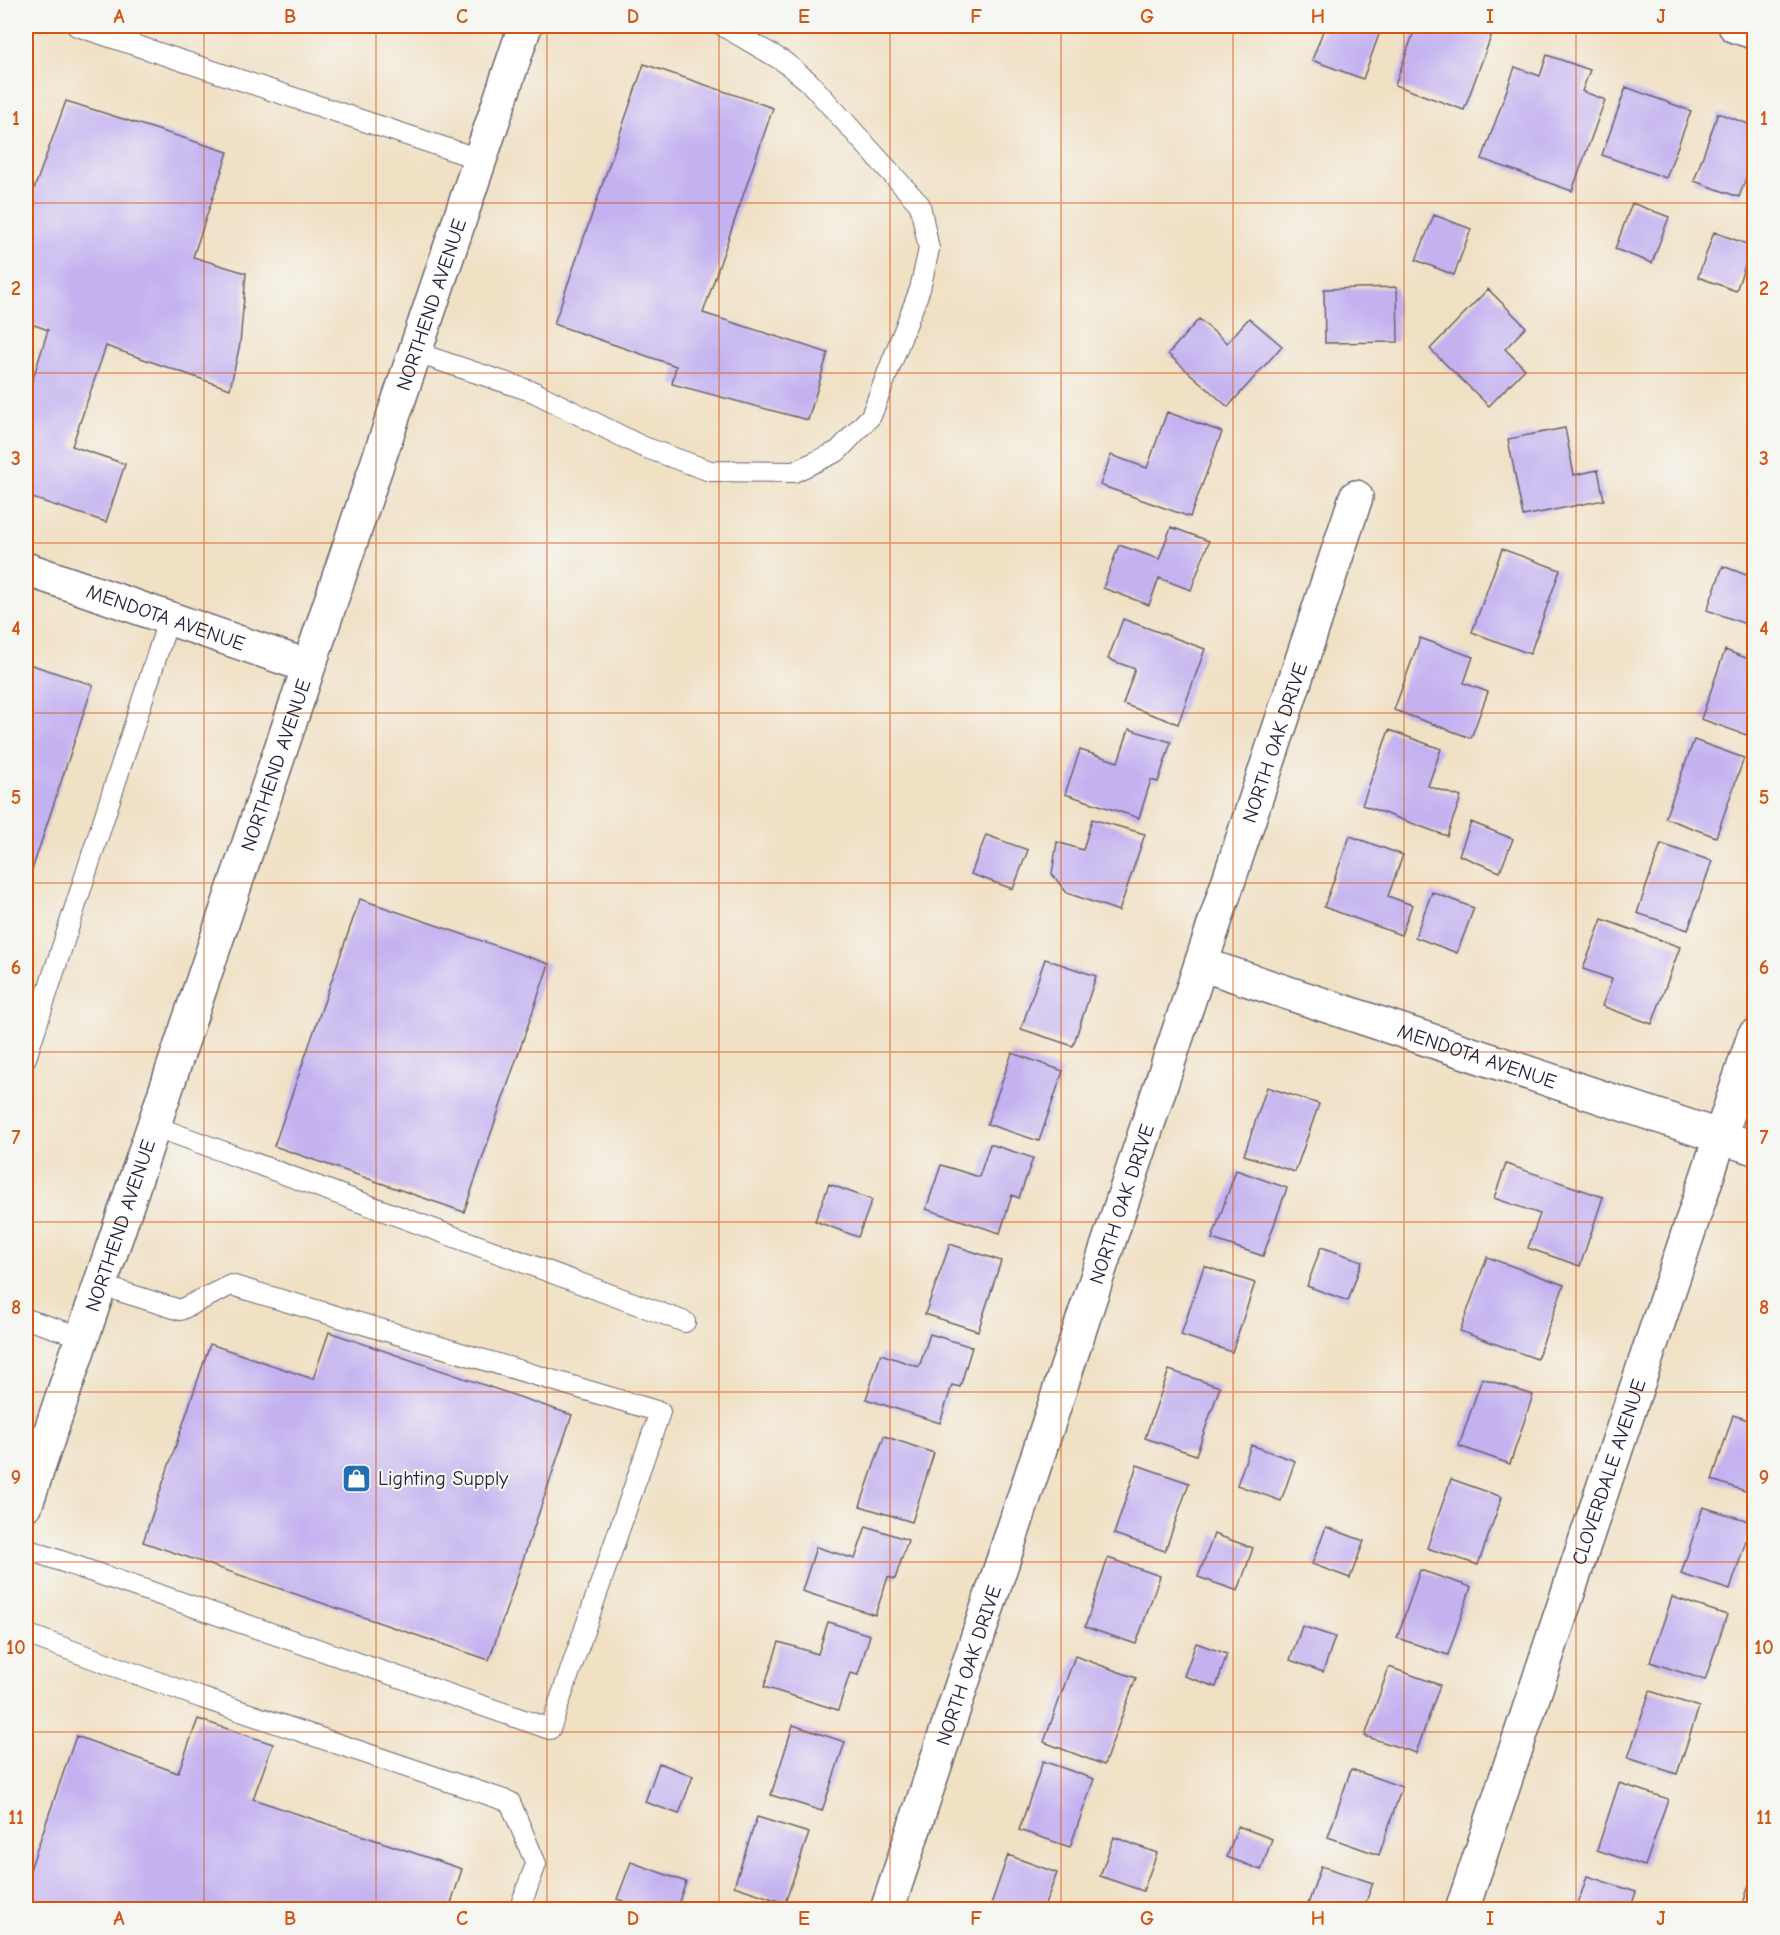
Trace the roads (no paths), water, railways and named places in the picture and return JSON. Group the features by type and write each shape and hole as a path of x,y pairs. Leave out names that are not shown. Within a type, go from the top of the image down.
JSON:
{"street":[{"name":"NORTHEND AVENUE","path":"26,1504 307,666 525,26"},
{"path":"1735,26 1755,32"},
{"name":"NORTH OAK DRIVE","path":"887,1910 1356,497"},
{"name":"MENDOTA AVENUE","path":"26,569 307,666"},
{"name":"MENDOTA AVENUE","path":"1201,964 1755,1148"},
{"name":"CLOVERDALE AVENUE","path":"1462,1910 1755,1036"}],"lane":[{"path":"77,26 479,159"},
{"path":"414,352 534,392 642,446 710,471 794,472 838,451 871,416 920,289 928,249 920,205 808,81 745,31 723,26"},
{"path":"26,1058 169,618"},
{"path":"153,1126 685,1322"},
{"path":"26,1549 550,1729 660,1412 231,1285 180,1310 100,1286"},
{"path":"26,1319 82,1337"},
{"path":"26,1634 202,1698 510,1802 536,1864 519,1910"}],"place":[{"name":"Lighting Supply","path":"357,1478"}]}
